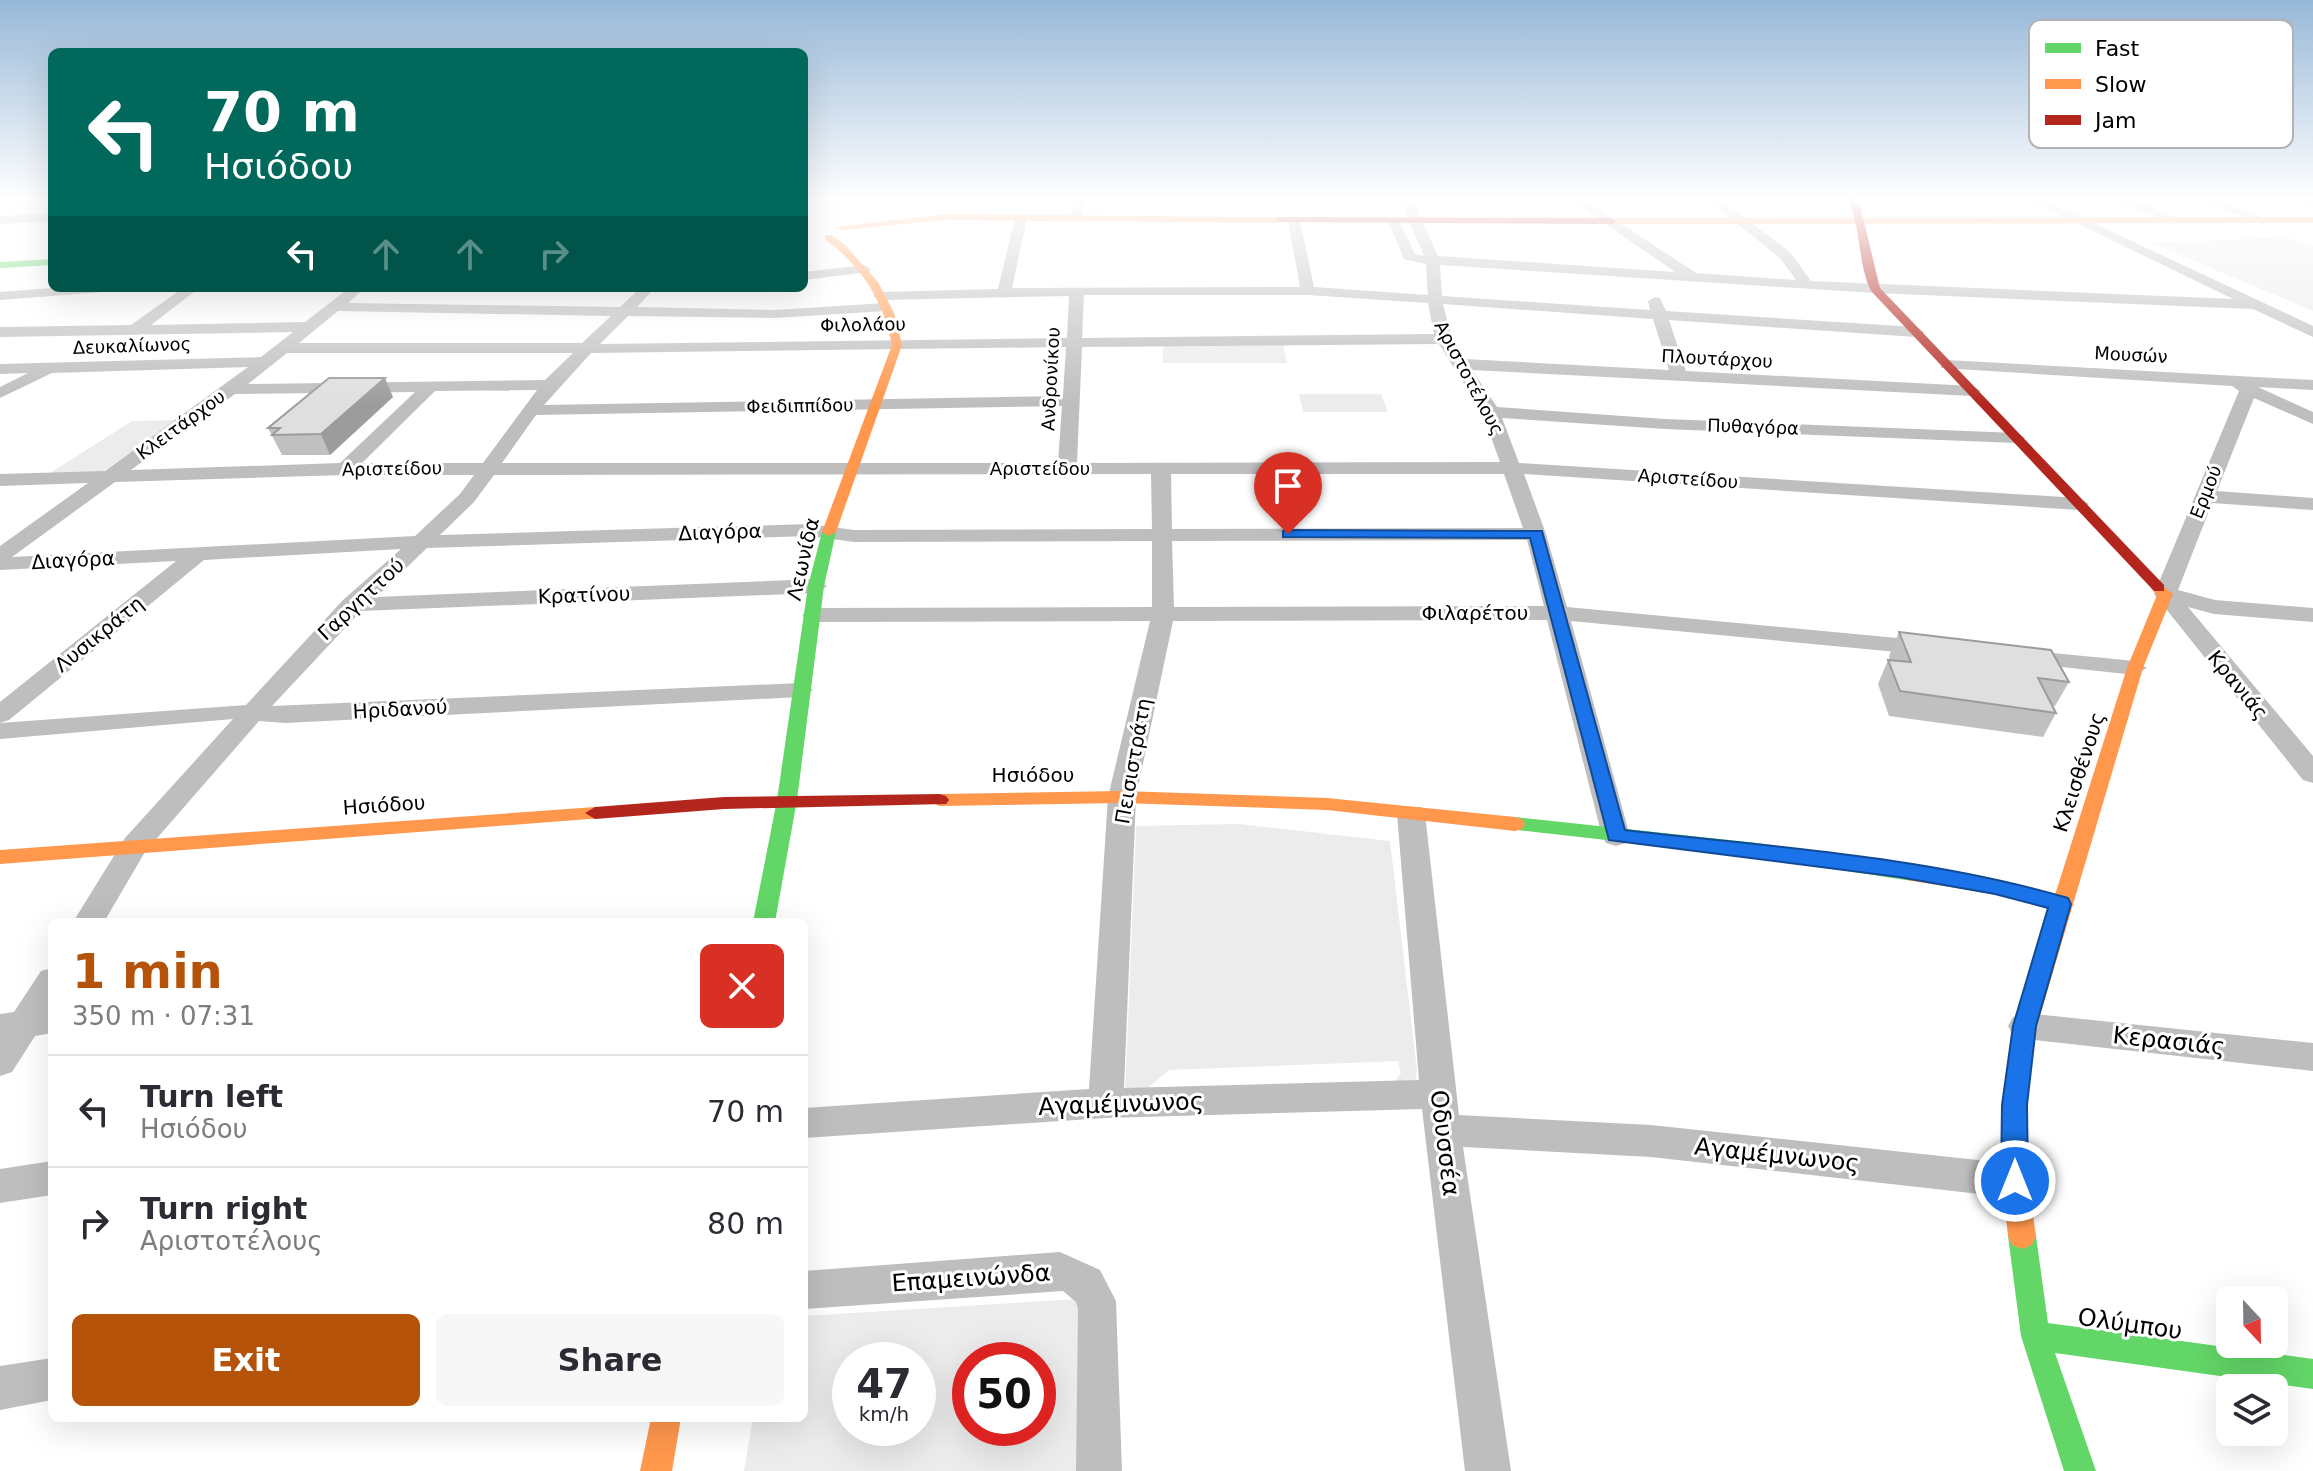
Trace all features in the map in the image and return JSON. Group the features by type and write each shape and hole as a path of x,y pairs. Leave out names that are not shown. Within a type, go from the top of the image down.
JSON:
{"street":[{"path":"1004,292 1010,268"},
{"path":"1303,268 1308,291"},
{"name":"Αριστοτέλους","path":"1433,268 1436,318 1444,339 1491,412 1515,468 1558,613 1616,836"},
{"path":"1544,268 1875,289 2259,305"},
{"path":"1678,268 1692,277"},
{"path":"1794,268 1806,284"},
{"path":"1864,268 1875,289 2165,594 2214,607 2313,615"},
{"path":"2182,268 2313,332"},
{"path":"808,276 864,269 896,332 897,345"},
{"path":"1650,275 1658,314 1680,377"},
{"name":"Ανδρονίκου","path":"1067,469 1077,291"},
{"path":"335,307 803,314 882,301 1004,292 1308,291 1916,332"},
{"path":"0,296 52,292"},
{"path":"0,393 133,331 187,292"},
{"name":"Κλειτάρχου","path":"0,556 231,389 353,292"},
{"name":"Γαργηττού","path":"90,918 135,845 351,605 423,542 467,498 549,385 644,292"},
{"path":"0,332 310,327"},
{"name":"Φιλολάου","path":"282,348 435,345 726,348 1072,340 1444,339"},
{"path":"384,388 435,345"},
{"name":"Λεωνίδα","path":"757,918 787,800 816,586 829,532 897,345"},
{"name":"Δευκαλίωνος","path":"0,369 265,362"},
{"name":"Πλουτάρχου","path":"1460,364 1972,391"},
{"name":"Μουσών","path":"1947,365 2241,386 2313,385"},
{"path":"231,389 549,385"},
{"path":"2241,386 2313,419"},
{"name":"Ερμού","path":"2165,594 2204,496 2241,386"},
{"path":"345,469 430,387"},
{"name":"Φειδιππίδου","path":"530,410 1070,401"},
{"name":"Πυθαγόρα","path":"1491,412 1665,424 2016,438"},
{"name":"Αριστείδου","path":"0,480 345,469 1515,468 2079,504"},
{"name":"Πεισιστράτη","path":"1106,1103 1122,797 1163,614 1161,469"},
{"path":"2204,496 2313,504"},
{"name":"Διαγόρα","path":"0,564 423,542 809,530 854,536 1536,534"},
{"name":"Λυσικράτη","path":"0,715 198,554"},
{"name":"Κρατίνου","path":"351,605 816,586"},
{"name":"Κλεισθένους","path":"2080,1471 2035,1336 2015,1181 2014,1105 2025,1026 2060,904 2135,668 2165,594"},
{"name":"Κρανιάς","path":"2165,594 2300,748 2313,774"},
{"name":"Φιλαρέτου","path":"813,615 1558,613 1948,650"},
{"path":"1995,655 2135,668"},
{"name":"Ηριδανού","path":"0,731 229,711 285,715 801,690"},
{"name":"Ησιόδου","path":"0,857 787,800 1253,799 1616,836 1899,870 1995,887 2060,904"},
{"name":"Οδυσσέα","path":"1411,814 1438,1094 1488,1471"},
{"path":"0,1062 48,987"},
{"name":"Κερασιάς","path":"2025,1026 2313,1057"},
{"name":"Αγαμέμνωνος","path":"808,1123 1106,1103 1438,1094"},
{"name":"Αγαμέμνωνος","path":"1443,1130 1651,1141 2015,1181"},
{"path":"0,1186 48,1179"},
{"name":"Επαμεινώνδα","path":"808,1290 1060,1271 1074,1274 1095,1293 1098,1309 1099,1471"},
{"name":"Ολύμπου","path":"2035,1336 2313,1374"},
{"path":"0,1388 48,1380"},
{"path":"656,1471 665,1422"}],"shaded area":[{"path":"2210,268 2313,268 2313,311"},
{"path":"1163,342 1283,342 1287,363 1163,363"},
{"path":"1299,394 1381,394 1388,412 1303,412"},
{"path":"177,420 102,472 50,473 132,421"},
{"path":"1238,824 1390,841 1417,1070 1415,1082 1393,1084 1401,1073 1398,1061 1169,1070 1137,1097 1125,1096 1136,826"},
{"path":"1078,1299 1078,1471 744,1471 752,1422 808,1422 808,1316"}],"building":[{"path":"329,378 385,378 321,434 272,435 280,428 268,428"},
{"path":"1899,632 2051,650 2069,682 2038,678 2056,713 1900,691 1888,660 1911,662"}],"traffic: fast":[{"path":"765,918 787,800 816,586 829,532"},
{"path":"1515,824 1757,850 1912,874"},
{"path":"2022,1236 2035,1336 2080,1471"},
{"path":"2035,1336 2313,1374"}],"traffic: slow":[{"path":"829,532 897,345 889,313 862,268"},
{"path":"2022,1236 2015,1181 2014,1105 2025,1026 2135,668 2165,594 2159,588"},
{"path":"939,800 1122,797 1327,804 1515,824"},
{"path":"0,857 595,813"},
{"path":"1912,874 1995,887 2060,904"},
{"path":"656,1471 665,1422"}],"traffic: jam":[{"path":"1868,268 1875,289 2159,588"},
{"path":"595,813 724,803 939,800"}],"route":[{"path":"1288,534 1536,534 1616,836 1757,850 1899,870 1995,887 2060,904 2025,1026 2014,1105 2015,1181"}]}
